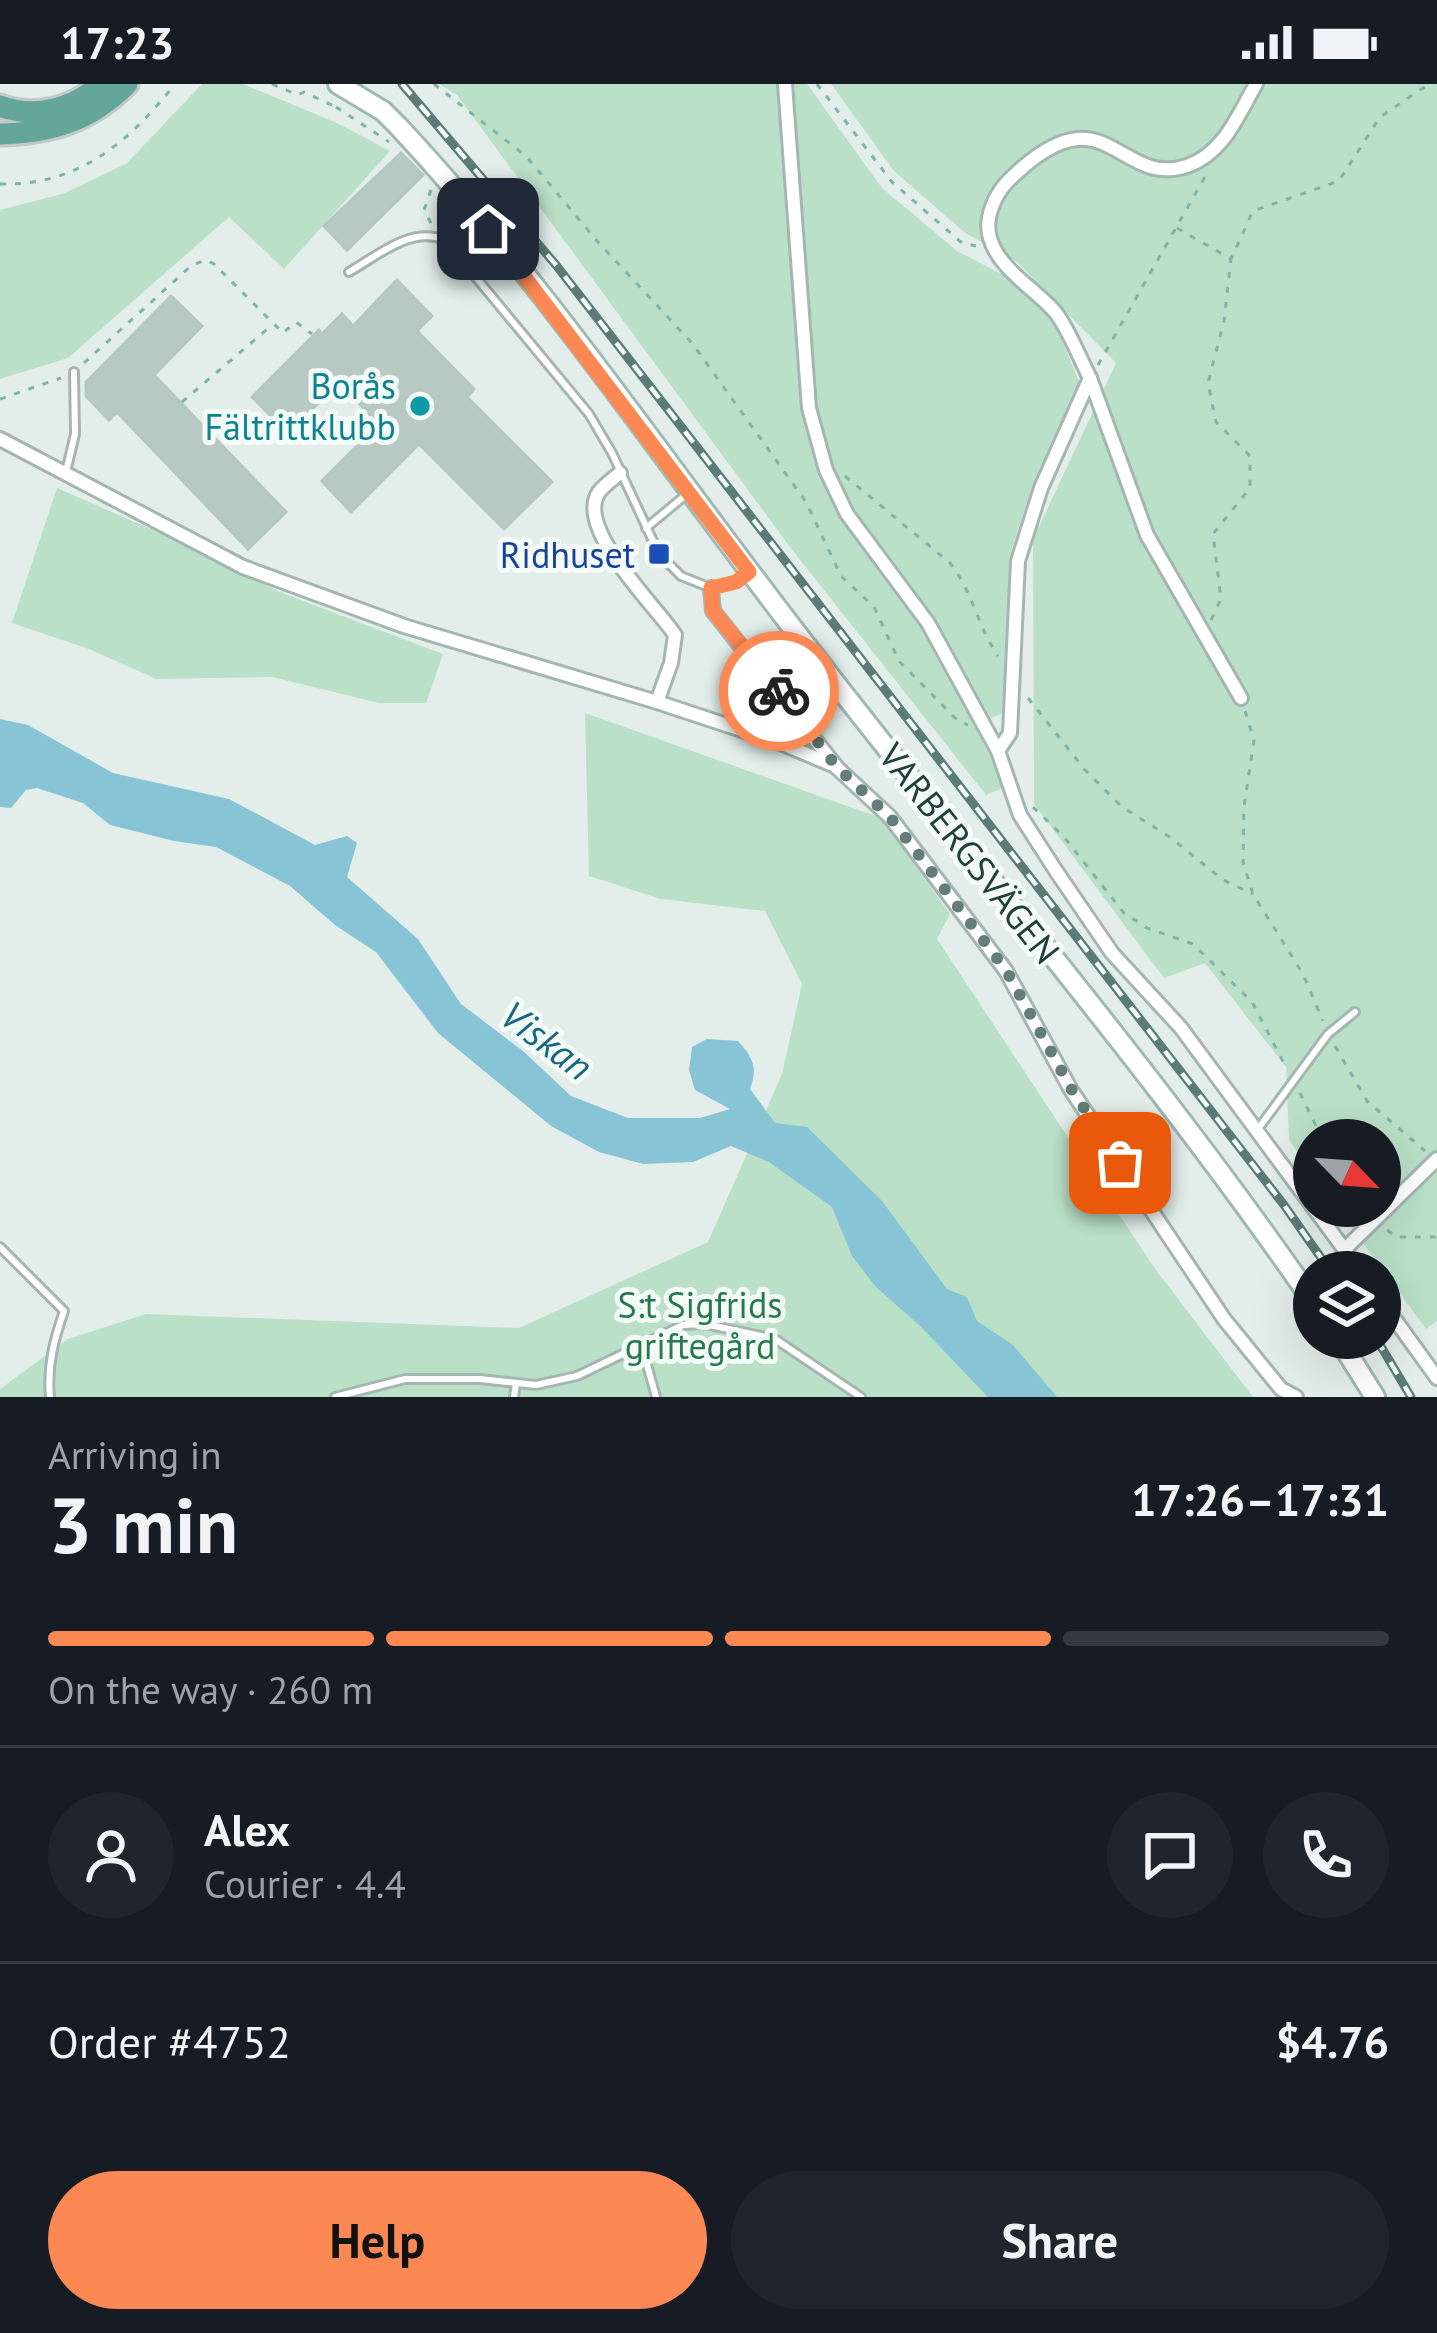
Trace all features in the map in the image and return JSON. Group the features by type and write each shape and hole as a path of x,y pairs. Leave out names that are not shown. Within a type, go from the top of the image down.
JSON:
{"main road":[{"path":"0,106 30,113 52,110 71,104 101,84"},
{"path":"0,134 70,125 127,84"},
{"name":"VARBERGSVÄGEN","path":"337,98 357,90 382,111 435,165 533,285 1293,1274"},
{"path":"1351,1359 1375,1397"}],"street":[{"path":"785,84 809,408 826,470 848,514 928,623 998,751 1020,815 1112,953 1181,1028 1345,1249 1367,1227"},
{"path":"1241,698 1147,535 1090,378 1058,316 995,251 988,226 1002,186 1051,143 1081,136 1101,139 1150,167 1167,170 1205,158 1218,146 1256,84"},
{"path":"998,751 1010,733 1018,561 1041,488 1090,378"},
{"path":"0,439 243,567 404,626 657,702 836,766"},
{"path":"620,473 597,494 593,513 630,581 675,635 657,702"},
{"path":"711,588 713,611 836,766 890,817 1006,970 1072,1090 1224,1319 1282,1388 1296,1397"},
{"path":"1401,1194 1436,1160"},
{"path":"1401,1328 1437,1378"}],"lane":[{"path":"349,272 409,237 428,232 445,240 589,414 658,554 681,576 711,588 736,582 749,572"},
{"path":"66,472 76,434 74,372"},
{"path":"646,528 689,492"},
{"path":"1258,1129 1328,1034 1354,1012"},
{"path":"0,1247 64,1310 52,1347 50,1397"},
{"path":"335,1397 404,1379 536,1385 577,1376 683,1324 775,1339 861,1397"},
{"path":"641,1343 656,1397"},
{"path":"514,1397 516,1384"}],"path":[{"path":"0,184 40,182 94,162 124,142 175,84"},
{"path":"272,84 290,93 337,98 383,139 408,151 418,148"},
{"path":"434,84 526,156 597,242 692,343 806,502 842,576 874,607 899,661 958,721 989,736"},
{"path":"817,84 892,182 962,243 995,251"},
{"path":"1204,635 1221,599 1213,534 1250,488 1250,456 1216,422 1208,383 1224,320 1231,259 1253,211 1339,181 1380,117 1429,84"},
{"path":"1090,378 1177,228 1218,146"},
{"path":"435,165 424,210 439,237"},
{"path":"1177,228 1231,259"},
{"path":"0,399 27,393 74,372 198,262 214,264 283,333 296,322 312,334"},
{"path":"182,402 273,324"},
{"path":"826,470 851,478 950,563 963,579 989,644 1014,680 1085,770 1122,807 1170,837 1223,880 1253,894"},
{"path":"1241,698 1254,740 1244,806 1243,862 1253,894 1303,974 1328,1034 1367,1101 1436,1160"},
{"path":"1009,784 1064,837 1124,913 1147,928 1193,944 1252,1002 1312,1119"},
{"path":"1382,1227 1397,1237 1437,1238"}],"green space":[{"path":"202,84 243,84 390,151 284,269 229,217 68,358 0,379 0,210 65,193 127,163"},
{"path":"439,84 807,84 882,188 957,251 1017,282 1054,321 1080,384 1032,486 1009,558 1005,712 975,725 1005,787 986,795 790,547 457,95"},
{"path":"831,84 1437,84 1437,1321 1426,1329 1401,1295 1401,1251 1369,1251 1351,1227 1401,1227 1401,1119 1293,1119 1293,1146 1286,1067 1205,963 1164,978 1034,804 1033,539 1116,363 1018,263 964,232 894,171"},
{"path":"57,488 282,593 443,654 426,703 379,703 272,677 156,679 89,649 12,623"},
{"name":"S:t Sigfrids griftegård","path":"585,713 881,818 950,914 937,939 1153,1266 1253,1397 0,1397 0,1389 68,1339 146,1314 519,1328 708,1242 782,1074 802,984 765,911 661,899 589,876"}],"water":[{"path":"0,719 28,725 113,773 229,799 315,845 347,836 357,843 347,877 418,939 461,1004 523,1051 571,1096 628,1118 700,1118 730,1109 695,1090 689,1070 692,1047 707,1039 738,1041 753,1063 750,1089 775,1123 807,1127 882,1201 947,1289 967,1297 977,1321 1013,1345 1057,1397 988,1397 876,1287 852,1256 832,1207 769,1162 731,1146 693,1162 643,1164 599,1152 551,1126 438,1033 376,952 290,886 216,847 110,825 83,803 37,788 26,790 11,808 0,807"}],"building":[{"path":"401,153 423,175 347,250 324,226"},
{"name":"Borås Fältrittklubb","path":"397,280 432,316 417,331 474,389 467,397 552,482 504,529 419,444 351,512 322,481 379,424 339,383 288,433 252,397 319,330 322,334 342,314 353,326"},
{"path":"171,296 202,326 154,375 286,512 248,549 117,412 109,420 86,396 86,382"}],"railway":[{"path":"402,84 556,265 1316,1251"},
{"path":"1388,1359 1411,1397"}],"way so far":[{"path":"779,691 836,766 890,817 1006,970 1072,1090 1120,1163"}],"place":[{"name":"Borås Fältrittklubb","path":"420,406"},
{"name":"Ridhuset","path":"659,554"}],"route":[{"path":"488,229 749,572 736,582 711,588 713,611 779,691"}],"water label":[{"name":"Viskan","path":"547,1040"}]}
